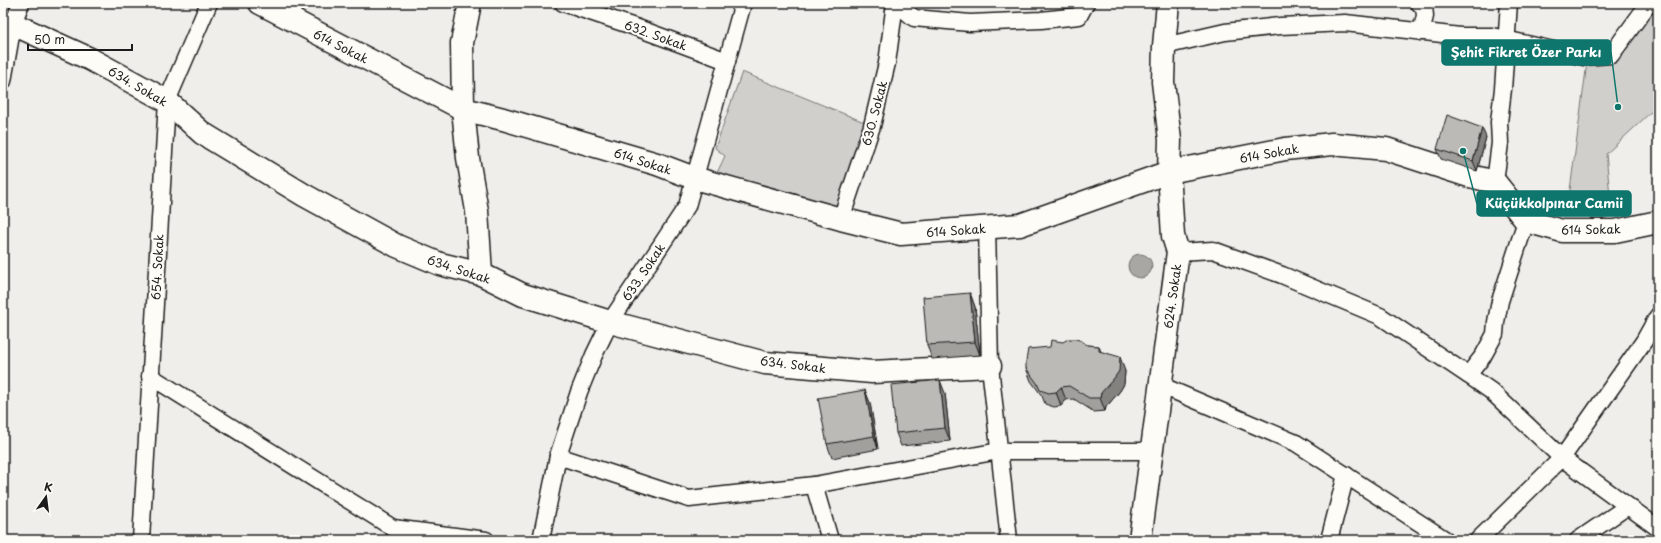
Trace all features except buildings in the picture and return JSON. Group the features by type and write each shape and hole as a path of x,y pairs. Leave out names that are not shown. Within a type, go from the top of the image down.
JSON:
{"street":[{"path":"3,81 8,23 21,3"},
{"name":"654. Sokak","path":"141,540 167,101 209,3"},
{"name":"614 Sokak","path":"260,3 292,11 463,109 503,119 657,164 694,178 901,234 1020,225 1169,172 1285,149 1332,144 1386,149 1466,175 1495,182"},
{"path":"470,3 462,43 463,109 468,158 477,211 481,274"},
{"name":"632. Sokak","path":"563,3 635,27 727,61"},
{"name":"633. Sokak","path":"541,540 558,456 579,392 610,322 687,206 743,3"},
{"path":"896,3 914,18 970,23 1041,20 1080,16 1086,3"},
{"name":"630. Sokak","path":"841,219 872,126 887,63 896,3"},
{"name":"624. Sokak","path":"1140,540 1178,252 1173,236 1169,172 1170,140 1163,82 1164,46 1168,3"},
{"path":"1419,3 1424,7 1426,16 1422,32"},
{"path":"1468,375 1483,356 1495,334 1500,301 1526,221 1495,182 1500,143 1499,122 1509,3"},
{"path":"1164,46 1225,32 1280,26 1345,23 1460,36 1492,36 1584,57 1611,56 1649,3"},
{"name":"634. Sokak","path":"8,23 90,59 167,101 202,133 304,195 397,246 440,264 481,274 523,295 610,322 765,363 872,372 990,366"},
{"name":"614 Sokak","path":"1526,221 1562,231 1615,231 1658,222"},
{"path":"987,227 990,366 1009,540"},
{"path":"1178,252 1212,250 1282,275 1380,316 1490,390 1562,458 1658,528"},
{"path":"1478,540 1562,458 1644,341 1658,316"},
{"path":"150,376 393,528 486,540"},
{"path":"1160,385 1296,443 1446,540"},
{"path":"558,456 689,499 814,485 999,451 1151,451"},
{"path":"1329,540 1346,475"},
{"path":"814,485 830,540"},
{"path":"1578,540 1628,506"}],"shaded area":[{"path":"1654,3 1658,3 1658,102 1651,112 1606,154 1611,206 1568,205 1588,55 1613,61"},
{"path":"742,72 864,122 838,207 715,177 725,156 715,148"},
{"path":"1140,254 1148,258 1152,266 1148,274 1140,278 1132,274 1128,266 1132,258"}],"place":[{"name":"Şehit Fikret Özer Parkı","path":"1618,107"},
{"name":"Küçükkolpınar Camii","path":"1463,151"}]}
